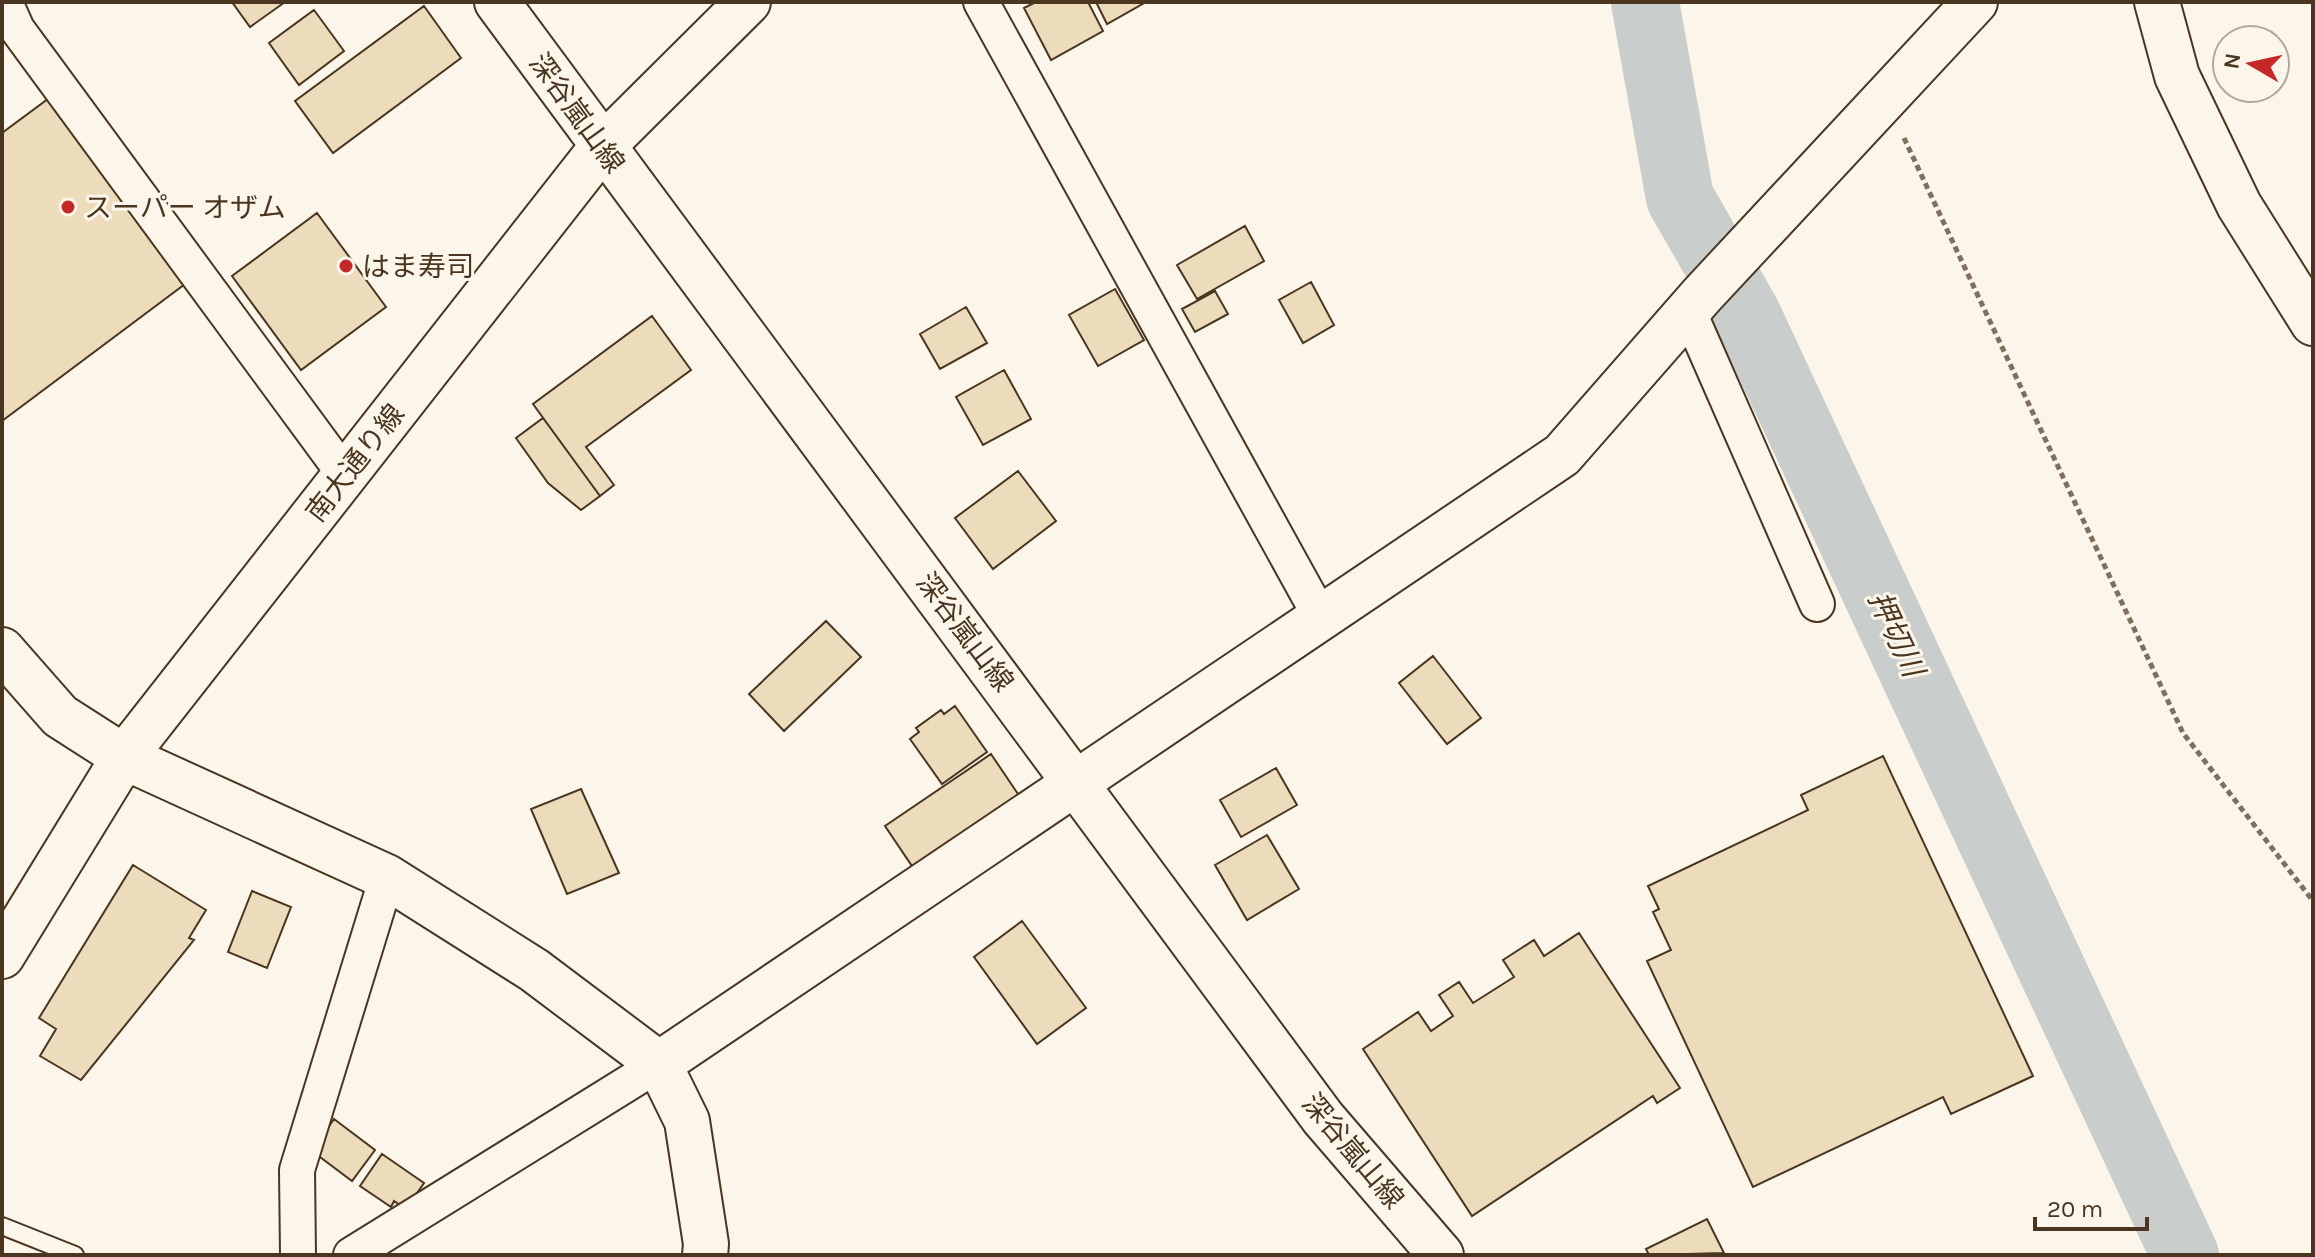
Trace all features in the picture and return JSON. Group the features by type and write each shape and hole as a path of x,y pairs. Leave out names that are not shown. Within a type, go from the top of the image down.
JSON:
{"street":[{"path":"5,2 17,29 345,475"},
{"name":"深谷嵐山線","path":"497,2 1079,784 1323,1118 1441,1255"},
{"name":"南大通り線","path":"2,956 124,757 602,147 748,2"},
{"path":"981,2 1320,616"},
{"path":"351,1255 659,1064 1079,784 1320,616 1562,455 1695,302 1886,101 1975,2"},
{"path":"2157,2 2177,76 2239,205 2313,323"},
{"path":"1695,302 1817,604"},
{"path":"2,650 60,716 124,757 387,877 534,970 659,1064 687,1121 706,1244 705,1255"},
{"path":"298,1255 297,1170 387,877"}],"lane":[{"path":"2,1226 75,1255"}],"path":[{"path":"1886,101 2183,733 2313,901"}],"building":[{"path":"232,2 285,2 250,27"},
{"path":"1036,2 1088,2 1103,31 1051,60 1024,8"},
{"path":"1096,2 1146,2 1107,24"},
{"path":"424,6 461,58 333,153 295,101"},
{"path":"314,10 344,51 299,85 269,43"},
{"name":"スーパー オザム","path":"52,96 189,281 2,421 2,133"},
{"path":"317,213 386,307 301,370 232,276"},
{"path":"1245,226 1264,261 1197,299 1177,265"},
{"path":"1311,282 1334,325 1303,343 1279,300"},
{"path":"1115,289 1144,340 1098,366 1069,315"},
{"path":"1215,291 1228,314 1195,332 1182,309"},
{"path":"966,307 987,343 940,369 920,334"},
{"path":"652,316 691,370 586,447 614,485 600,496 533,404"},
{"path":"1004,370 1031,419 983,445 956,397"},
{"path":"543,418 600,496 581,510 548,483 516,438"},
{"path":"1018,471 1056,521 993,569 955,518"},
{"path":"826,621 861,657 784,731 749,694"},
{"path":"1433,656 1481,718 1447,744 1399,683"},
{"path":"955,706 987,752 942,784 910,739 919,732 916,728 941,710 944,714"},
{"path":"991,754 1020,797 914,869 885,826"},
{"path":"1883,756 2033,1076 1951,1114 1943,1097 1753,1187 1647,961 1671,950 1653,912 1659,909 1648,886 1808,810 1801,795"},
{"path":"1276,768 1297,805 1241,837 1220,800"},
{"path":"581,789 619,873 567,894 531,809"},
{"path":"1267,835 1299,889 1247,920 1215,865"},
{"path":"133,865 206,910 189,938 194,940 81,1080 40,1056 56,1029 39,1018"},
{"path":"252,891 291,907 267,968 228,952"},
{"path":"1022,921 1086,1008 1037,1044 974,957"},
{"path":"1579,933 1680,1088 1657,1103 1653,1096 1472,1216 1363,1049 1418,1012 1431,1031 1453,1016 1439,995 1459,982 1473,1003 1514,977 1503,960 1534,940 1544,956"},
{"path":"334,1119 375,1150 352,1181 312,1151"},
{"path":"382,1154 424,1183 406,1209 394,1201 391,1207 360,1186"},
{"path":"1707,1219 1724,1253 1649,1255 1646,1249"}],"waterway":[{"name":"押切川","path":"1645,2 1680,198 1747,315 2185,1255"}],"place":[{"name":"スーパー オザム","path":"68,207"},
{"name":"はま寿司","path":"346,266"}]}
